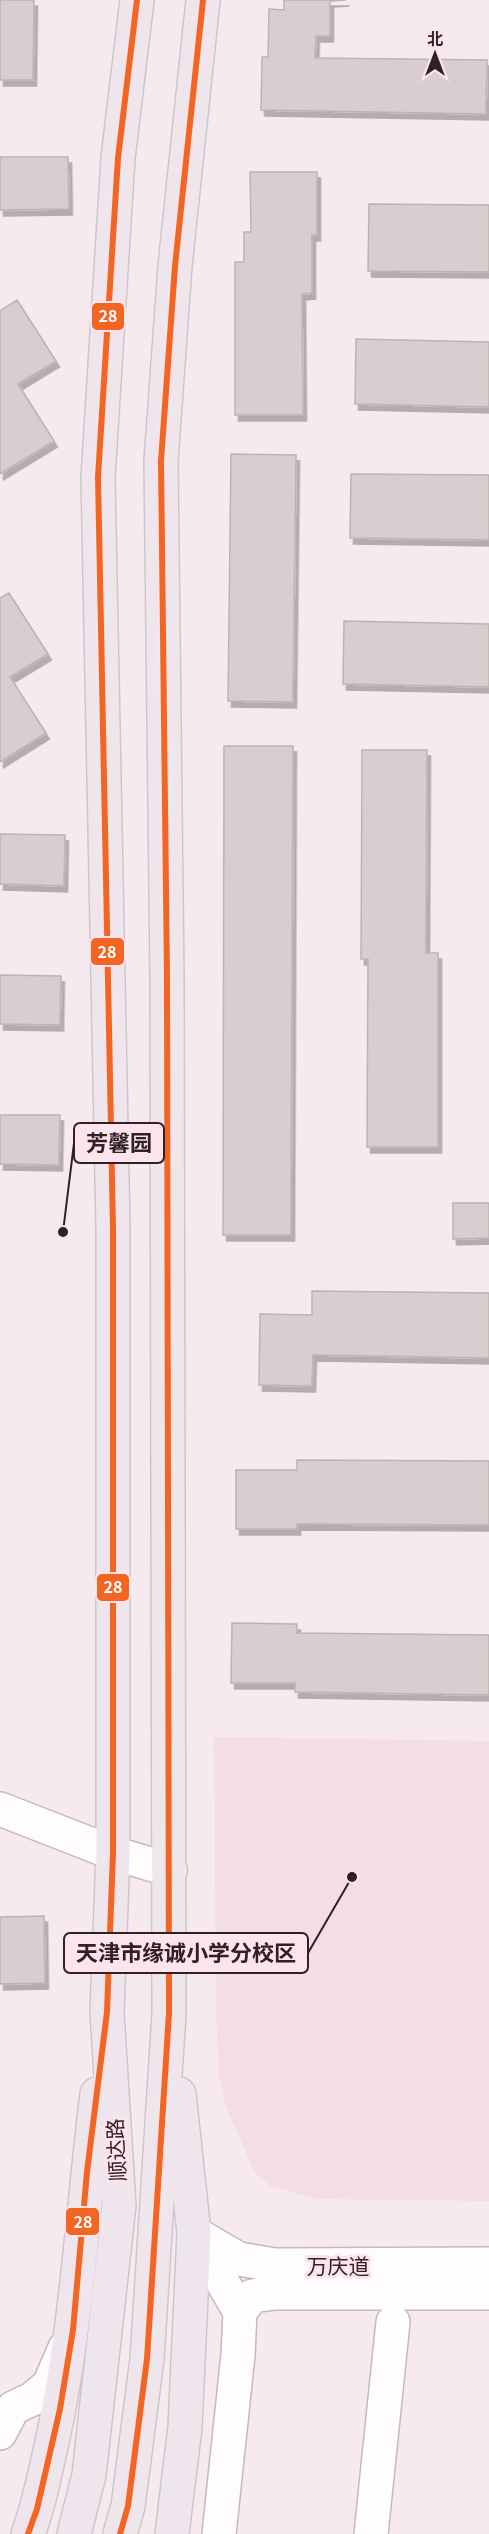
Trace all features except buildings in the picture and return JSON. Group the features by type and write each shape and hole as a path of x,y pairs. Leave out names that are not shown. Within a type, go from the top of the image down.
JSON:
{"main road":[{"name":"顺达路","path":"74,2534 89,2475 118,2205 107,2012 113,1853 113,1229 98,477 118,158 137,0"},
{"name":"顺达路","path":"124,2525 147,2359 169,2013 168,977 161,461 175,266 203,0"},
{"path":"28,2534 37,2509 60,2409 73,2330 87,2172 107,2012"},
{"path":"169,2013 192,2196 194,2233 185,2427 172,2534"}],"street":[{"path":"0,1809 113,1853 170,1870"},
{"path":"194,2233 240,2312 238,2355 219,2534"},
{"name":"万庆道","path":"194,2233 239,2259 275,2265 489,2264"},
{"name":"万庆道","path":"240,2312 252,2296 275,2293 489,2293"},
{"path":"371,2534 393,2322"},
{"path":"0,2433 13,2408 32,2399 50,2385 73,2330"}],"shaded area":[{"path":"214,1737 489,1741 489,2201 318,2199 270,2186 255,2173 226,2107 219,2076 216,2013"}],"transit line":[{"name":"28","path":"28,2534 37,2509 60,2409 73,2330 87,2172 107,2012 113,1853 113,1229 98,477 118,158 137,0"},
{"name":"28","path":"120,2534 128,2506 147,2359 169,2013 167,977 161,461 175,266 203,0"}],"place":[{"name":"芳馨园","path":"63,1232"},
{"name":"天津市缘诚小学分校区","path":"352,1877"}]}
